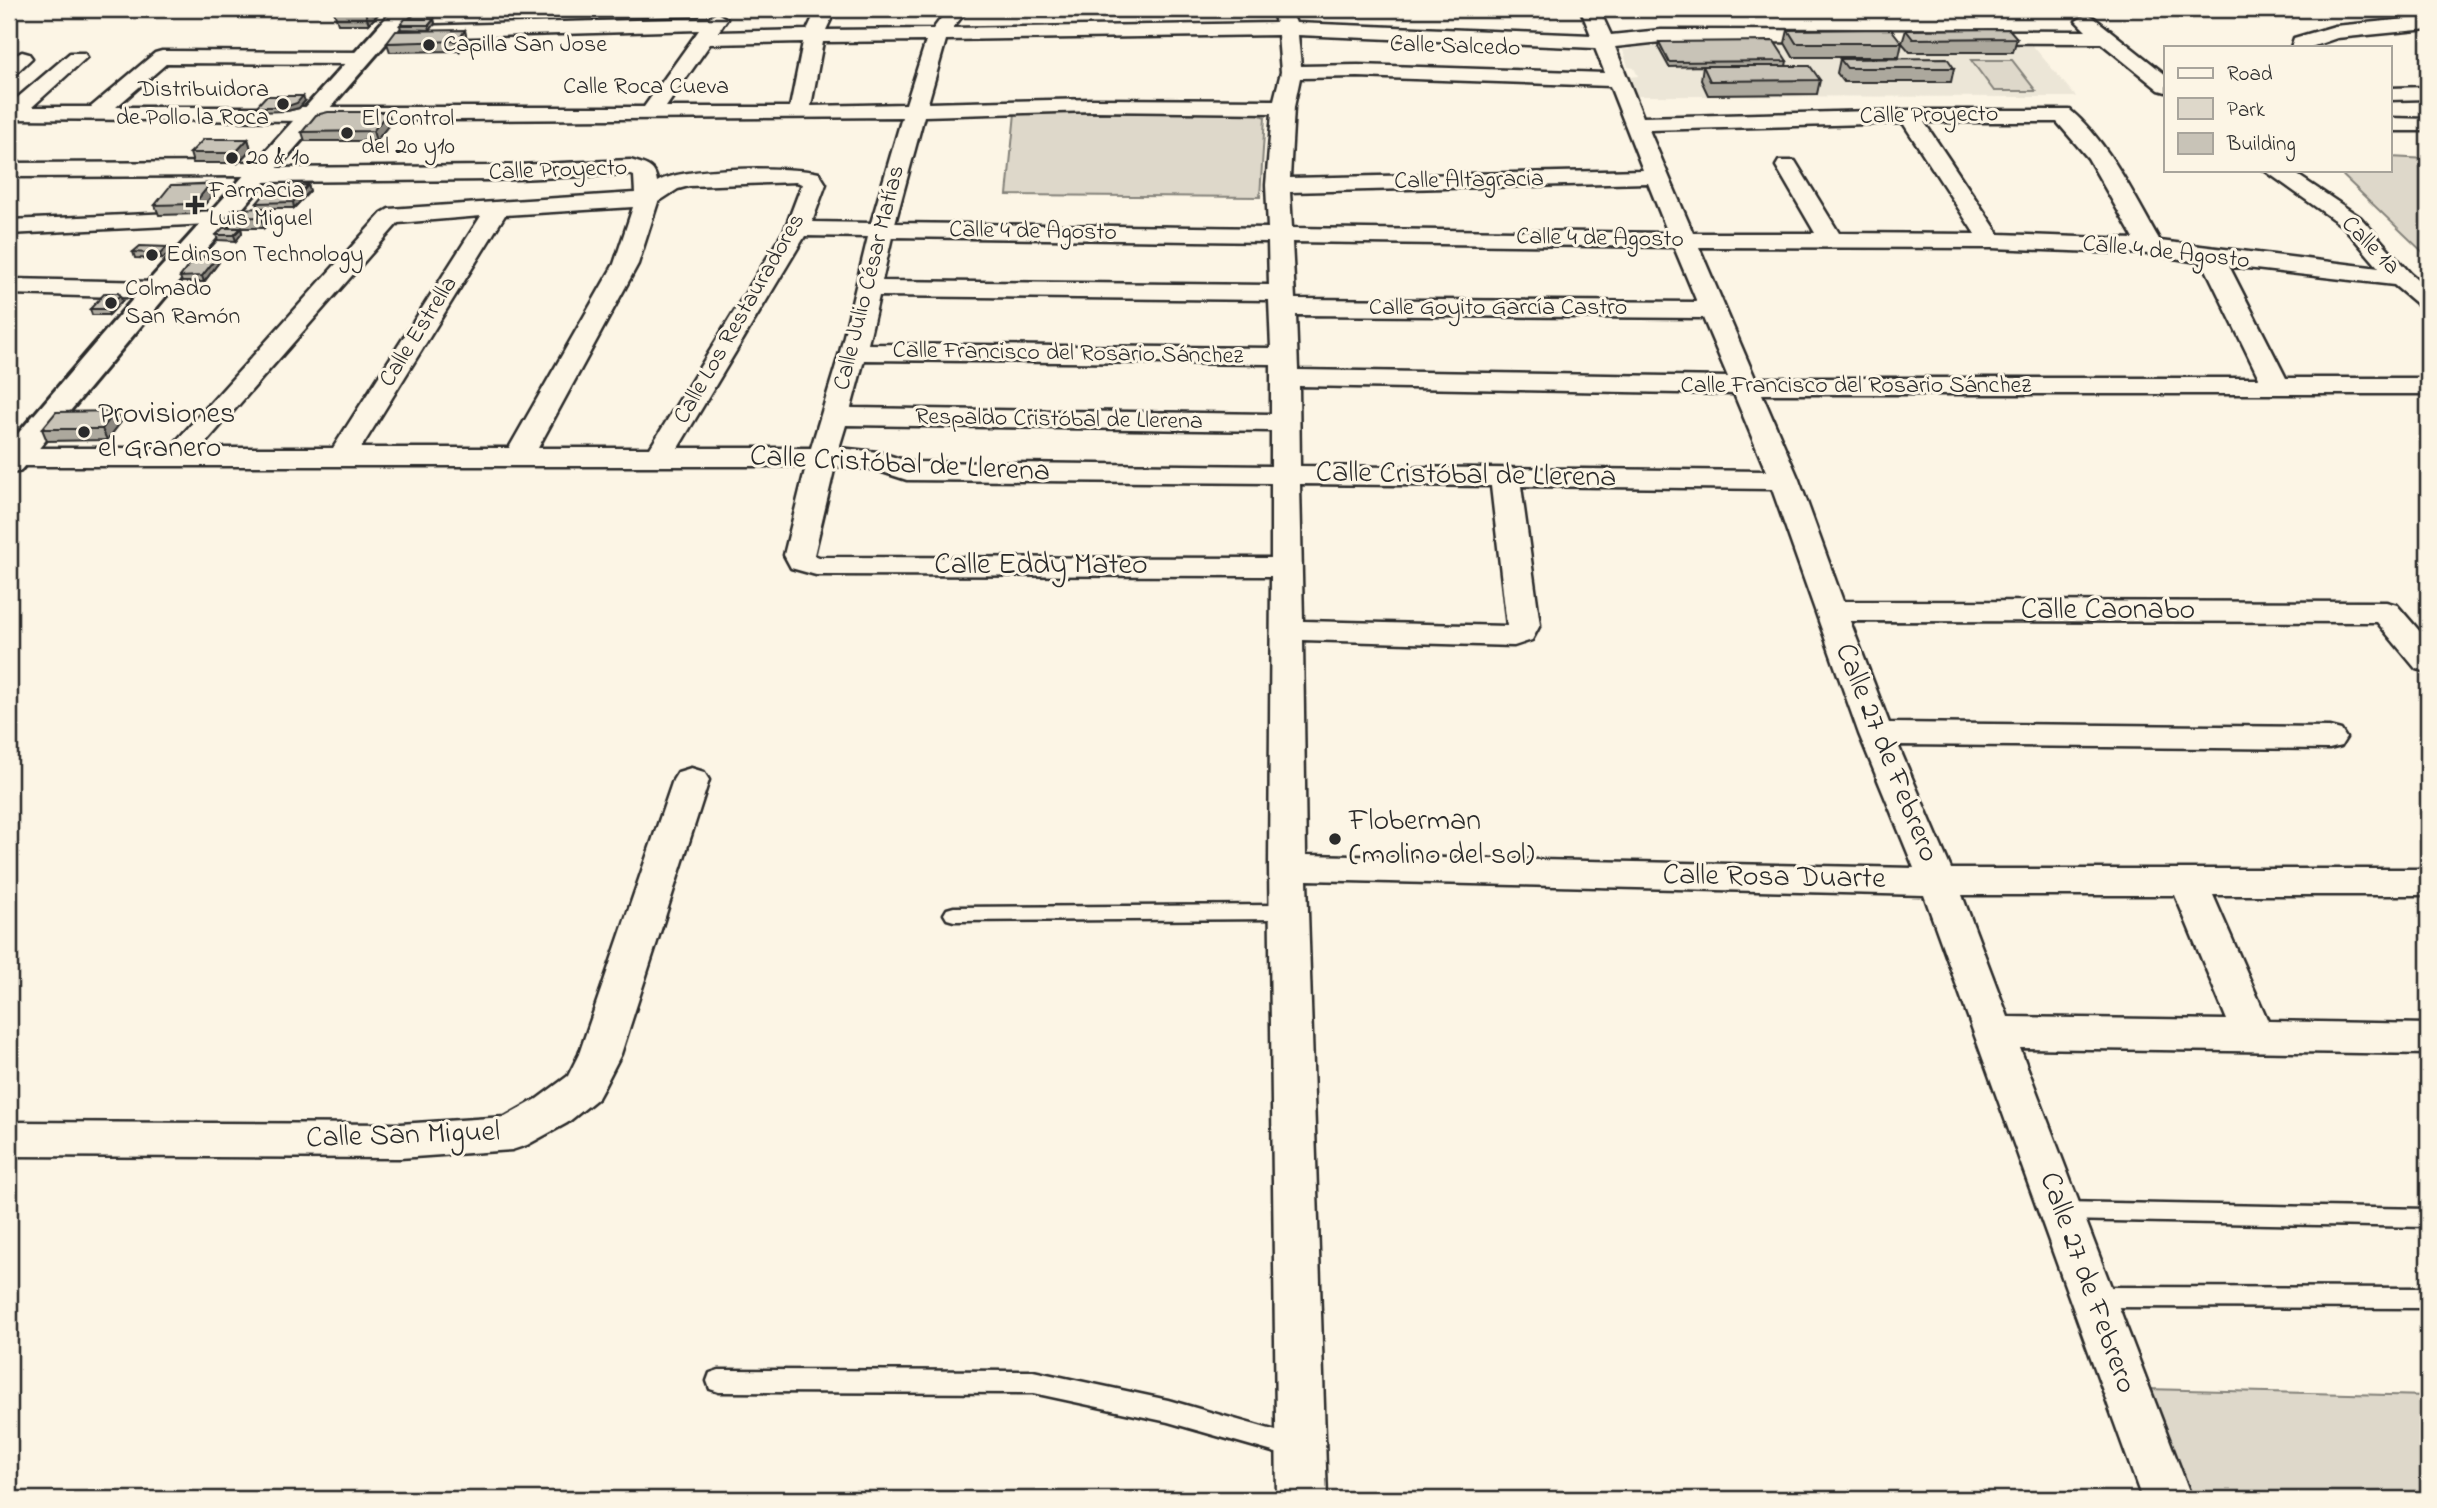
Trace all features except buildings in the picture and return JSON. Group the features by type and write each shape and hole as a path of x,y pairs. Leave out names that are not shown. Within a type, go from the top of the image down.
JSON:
{"street":[{"path":"11,459 156,290 405,9"},
{"path":"799,113 814,36 826,9"},
{"name":"Calle Julio César Matías","path":"799,555 892,185 938,35 958,9"},
{"path":"384,33 714,24 814,36 938,35 1284,19 1453,26 1591,23 1661,36 2104,37"},
{"path":"1284,19 1292,72 1283,107 1279,186 1288,567 1288,867 1302,1499"},
{"path":"2086,21 2164,84"},
{"name":"Calle 27 de Febrero","path":"1591,23 1659,176 1784,480 1830,611 1994,1031 2166,1499"},
{"path":"2301,46 2301,42 2334,33 2428,23"},
{"path":"651,113 714,24"},
{"path":"11,113 77,57"},
{"path":"98,112 162,57 362,58"},
{"name":"Calle Salcedo","path":"1292,72 1357,71 1618,80"},
{"path":"2392,94 2428,93"},
{"name":"Calle Roca Cueva","path":"11,113 799,113 1004,106 1283,107"},
{"name":"Calle Proyecto","path":"1635,124 1909,116 2062,115 2079,131 2110,174 2151,247"},
{"path":"1909,116 1992,241"},
{"path":"2392,125 2428,125"},
{"path":"1787,166 1831,240"},
{"name":"Calle Proyecto","path":"9,170 492,173 630,167 641,170 646,187"},
{"name":"Calle 1a","path":"2278,172 2352,222 2402,278 2428,301"},
{"name":"Calle Los Restauradores","path":"646,187 696,178 796,175 811,178 814,184 797,229 659,458"},
{"name":"Calle Altagracia","path":"1279,186 1659,176"},
{"path":"2328,180 2352,222"},
{"path":"180,455 390,218 408,212 497,209 646,187 626,264 518,458"},
{"name":"Calle Estrella","path":"342,456 497,209"},
{"path":"9,227 220,218"},
{"name":"Calle 4 de Agosto","path":"797,229 1992,241 2151,247 2212,257 2402,278"},
{"path":"2212,257 2277,387"},
{"path":"9,286 156,290"},
{"name":"Calle Goyito García Castro","path":"868,288 1714,310"},
{"name":"Calle Francisco del Rosario Sánchez","path":"852,352 1747,387 2428,386"},
{"name":"Respaldo Cristóbal de Llerena","path":"834,416 1284,423"},
{"name":"Calle Cristóbal de Llerena","path":"11,459 180,455 848,457 878,461 907,471 1784,480"},
{"path":"1286,630 1514,636 1521,633 1524,625 1505,477"},
{"name":"Calle Eddy Mateo","path":"799,555 802,561 816,565 1288,567"},
{"name":"Calle Caonabo","path":"1830,611 2386,612 2428,662"},
{"path":"1877,734 2329,738"},
{"name":"Calle San Miguel","path":"9,1139 400,1141 512,1133 552,1111 583,1087 600,1054 691,780"},
{"name":"Calle Rosa Duarte","path":"1288,867 1938,882 2428,883"},
{"path":"2188,882 2254,1036"},
{"path":"1994,1031 2428,1039"}],"lane":[{"path":"954,914 1290,912"},
{"path":"2060,1211 2428,1218"},
{"path":"2092,1297 2428,1298"},
{"path":"719,1381 1033,1382 1168,1411 1301,1449"}],"shaded area":[{"path":"2028,40 2076,97 1637,96 1630,77 1638,76 1634,68 1628,67 1623,50 1629,50 1627,43 1654,41"}],"green space":[{"path":"1971,60 2012,60 2036,91 1994,91"},
{"path":"1015,113 1256,113 1265,117 1260,197 1007,195"},
{"path":"2392,157 2428,159 2428,257 2339,172 2392,172"},
{"path":"2146,1389 2428,1396 2428,1499 2186,1499"}],"place":[{"name":"Capilla San Jose","path":"429,45"},
{"name":"Distribuidora de Pollo la Roca","path":"283,104"},
{"name":"El Control del 20 y10","path":"347,133"},
{"name":"20 & 10","path":"232,158"},
{"name":"Farmacia Luis Miguel","path":"195,205"},
{"name":"Edinson Technology","path":"152,255"},
{"name":"Colmado San Ramón","path":"111,303"},
{"name":"Provisiones el Granero","path":"84,432"},
{"name":"Floberman (molino del sol)","path":"1335,839"}]}
